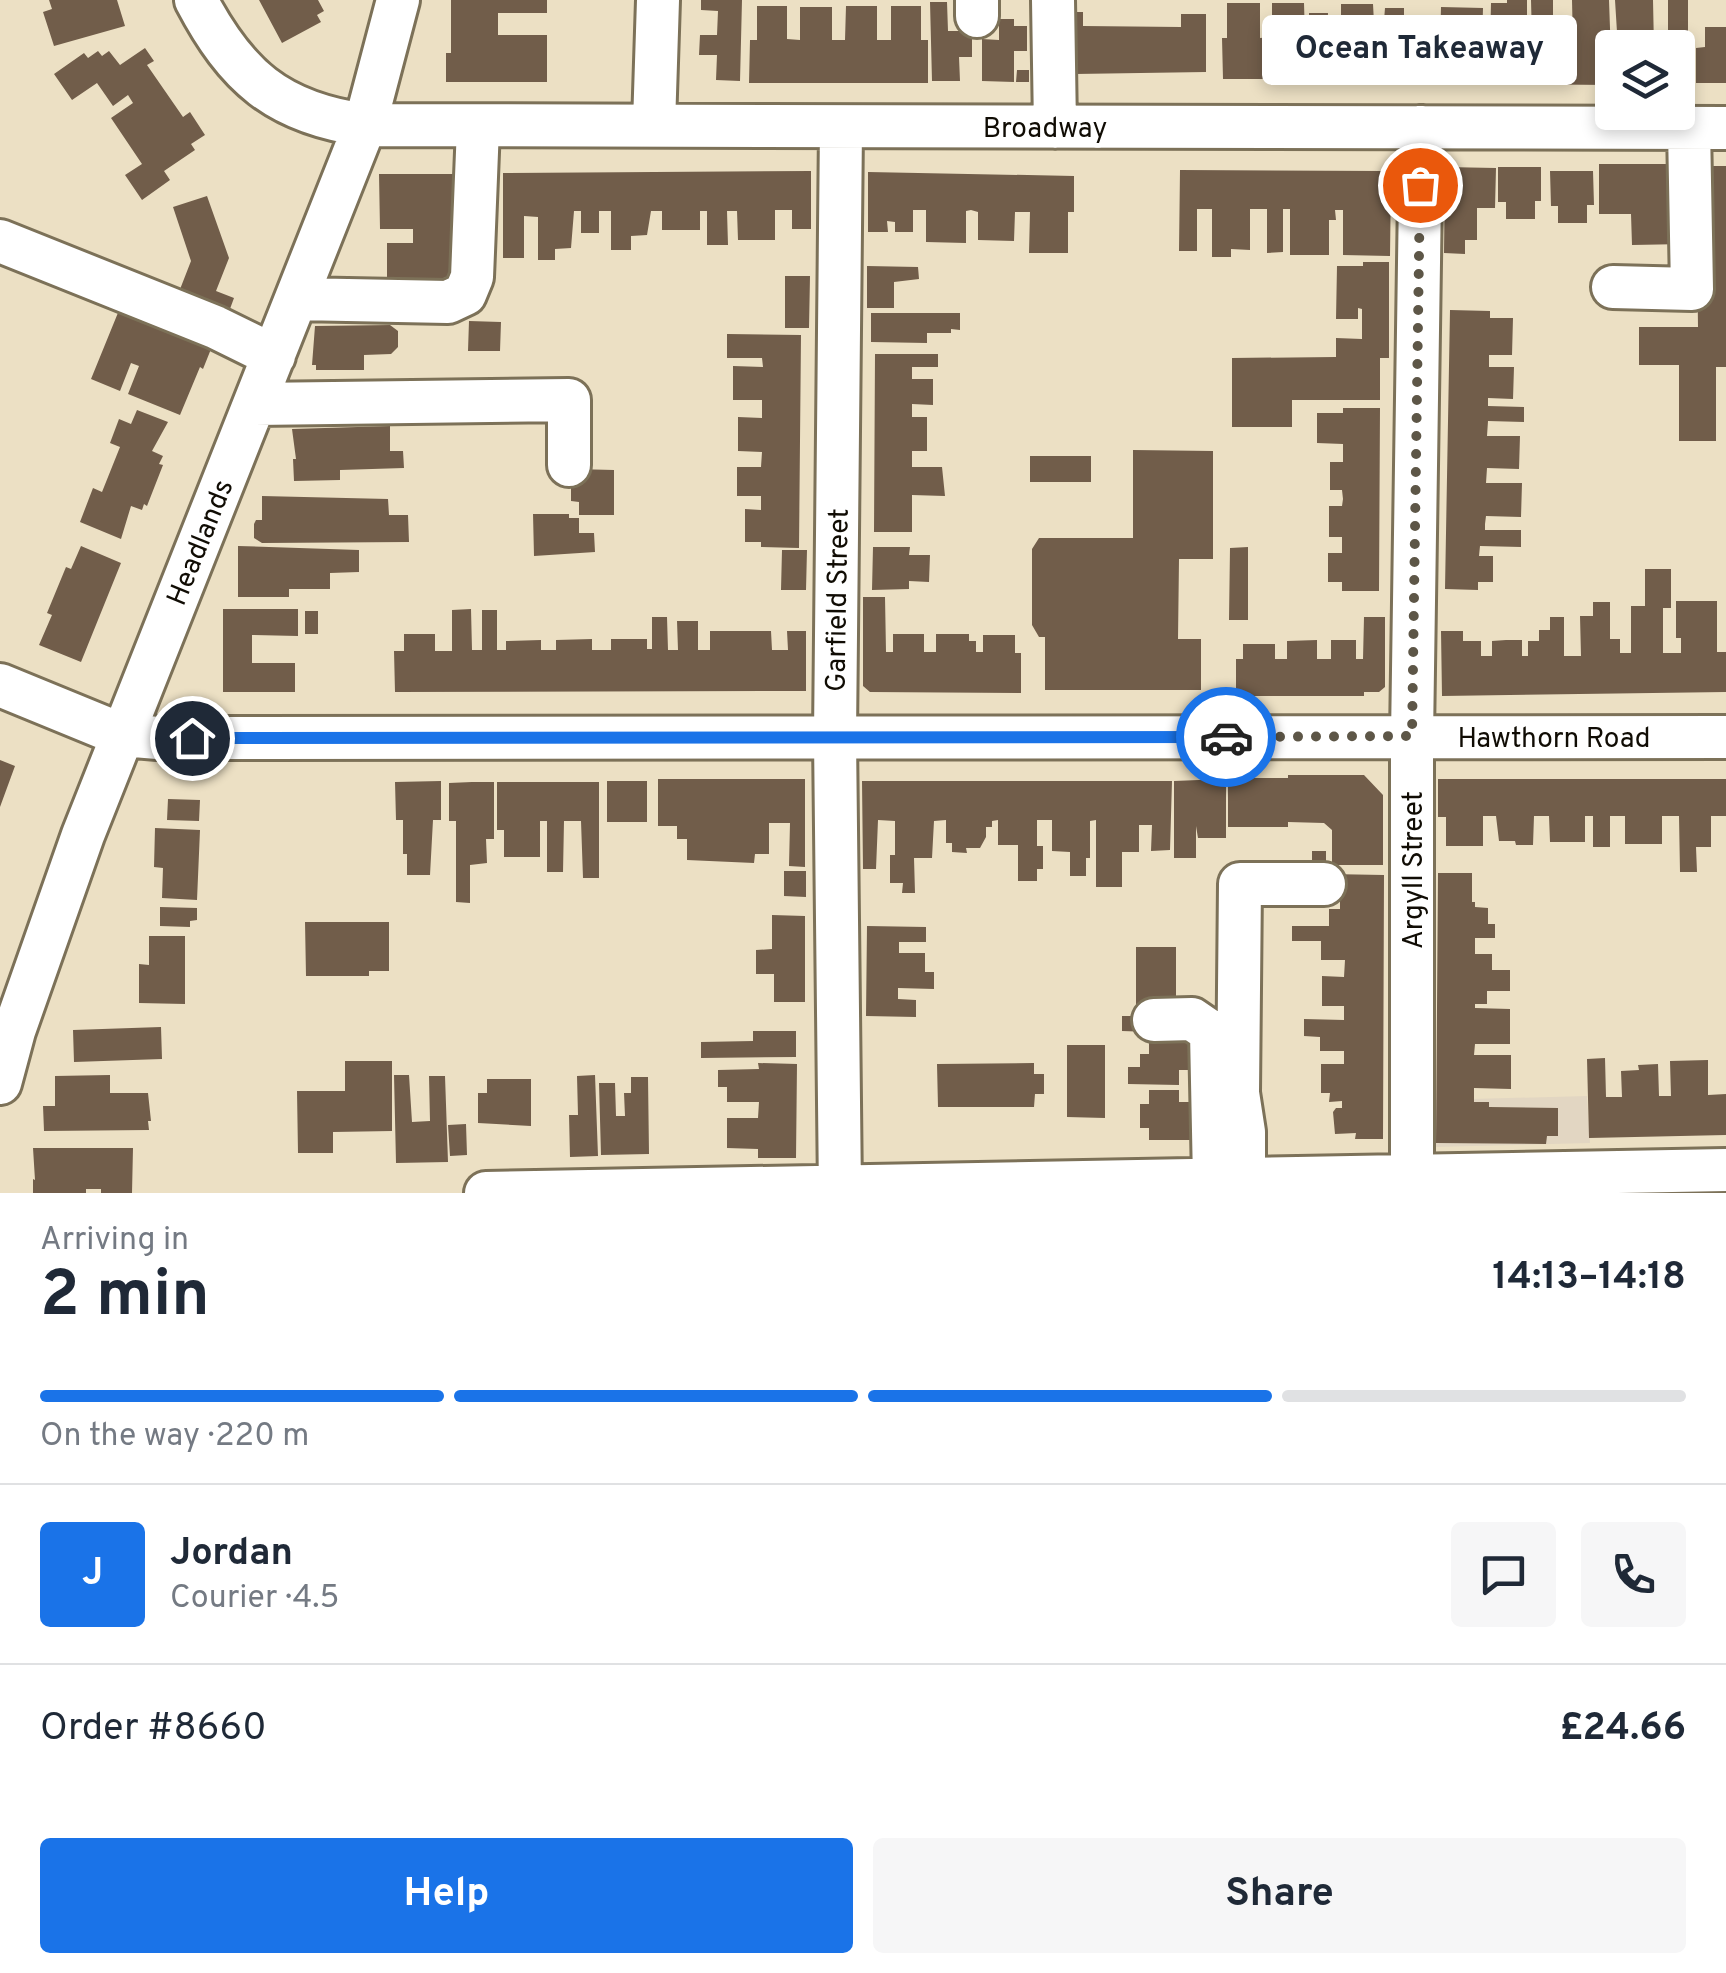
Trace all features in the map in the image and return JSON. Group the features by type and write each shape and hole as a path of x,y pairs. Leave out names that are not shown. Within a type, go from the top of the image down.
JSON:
{"street":[{"name":"Broadway","path":"196,0 216,38 257,85 311,113 365,125 1708,128"},
{"name":"Headlands","path":"0,1084 20,1013 122,735 365,125 398,0"},
{"path":"654,126 658,0"},
{"path":"1053,0 1055,126"},
{"path":"298,298 448,302 465,294 472,278 478,127"},
{"name":"Garfield Street","path":"840,127 835,737 840,1189"},
{"name":"Argyll Street","path":"1412,1184 1412,736 1421,127"},
{"path":"1613,287 1692,289 1708,128"},
{"path":"0,241 215,327 274,356"},
{"path":"255,404 569,400 569,466"},
{"name":"Hawthorn Road","path":"0,685 122,735 158,738 1726,737"},
{"path":"1229,1180 1244,1132 1238,1093 1240,884 1324,884"},
{"path":"1154,1020 1192,1019 1212,1032 1229,1180"},
{"path":"486,1193 1229,1180 1565,1183 1726,1170"}],"shaded area":[{"path":"1587,1096 1590,1143 1434,1147 1434,1100"}],"building":[{"path":"49,0 117,0 125,26 54,46 43,12 52,9"},
{"path":"259,0 318,0 324,11 317,15 321,22 282,43"},
{"path":"451,0 547,0 547,13 498,13 498,35 547,35 547,82 446,82 446,53 451,53"},
{"path":"701,0 742,0 740,81 716,80 717,55 699,55 700,35 717,35 718,11 701,10"},
{"path":"1527,0 1527,39 1532,39 1531,0 1553,0 1553,41 1573,45 1572,0 1609,0 1610,30 1595,30 1595,85 1379,83 1385,8 1404,8 1404,15 1424,15 1427,45 1440,46 1441,7 1483,8 1482,46 1490,47 1491,3"},
{"path":"1615,0 1653,0 1654,30 1617,30"},
{"path":"1668,0 1688,0 1688,30 1668,30"},
{"path":"930,2 947,2 948,31 972,31 972,57 959,57 960,81 932,81"},
{"path":"1227,3 1260,3 1260,38 1272,37 1272,3 1304,3 1305,38 1309,37 1309,13 1328,13 1327,38 1341,38 1341,4 1373,4 1377,79 1223,79 1222,38 1227,38"},
{"path":"757,6 787,6 787,39 800,40 800,7 832,7 832,40 845,40 846,6 877,6 877,40 891,40 891,6 921,6 921,40 928,40 928,83 749,83 750,40 757,40"},
{"path":"1059,12 1083,12 1083,26 1181,27 1181,14 1206,14 1206,72 1075,74"},
{"path":"999,19 1014,19 1014,26 1027,26 1027,51 1014,51 1014,82 982,81 982,39 999,40"},
{"path":"1705,27 1726,27 1726,83 1696,83 1696,48 1705,47"},
{"path":"145,48 154,61 147,65 183,117 190,112 205,135 191,144 195,150 164,171 170,180 142,200 125,175 142,164 111,118 133,103 128,95 113,106 97,83 72,100 54,74 84,53 88,58 98,51 102,56 109,51 120,65"},
{"path":"1017,70 1029,70 1029,82 1016,82"},
{"path":"1599,164 1685,164 1685,244 1632,245 1631,214 1599,214"},
{"path":"1696,166 1726,166 1726,367 1716,367 1716,441 1679,441 1679,365 1639,365 1639,327 1698,327"},
{"path":"1445,167 1496,168 1495,208 1477,208 1477,240 1465,240 1465,254 1444,253"},
{"path":"1498,167 1541,167 1541,201 1535,201 1535,219 1506,219 1506,202 1498,202"},
{"path":"1180,170 1382,171 1391,179 1390,256 1343,255 1343,210 1335,210 1336,220 1329,220 1329,255 1290,255 1290,209 1283,209 1283,252 1267,253 1267,209 1250,209 1250,250 1231,249 1231,257 1212,257 1212,209 1197,209 1197,251 1179,251"},
{"path":"811,171 811,229 792,229 792,210 775,210 775,240 738,240 737,211 727,211 728,245 707,245 707,211 700,211 700,230 662,230 662,211 651,211 647,235 631,236 631,250 611,250 611,211 599,211 599,233 581,233 581,211 574,211 571,248 555,249 555,260 538,260 538,217 524,216 524,258 503,258 503,173"},
{"path":"1550,171 1593,171 1594,205 1587,205 1587,223 1558,223 1558,206 1551,206"},
{"path":"868,172 1074,176 1074,212 1068,212 1068,253 1029,253 1030,212 1015,212 1014,241 978,240 978,212 971,210 966,211 966,243 926,242 926,210 913,210 913,232 895,232 895,222 887,221 888,232 868,232"},
{"path":"379,174 463,174 458,283 387,283 387,243 413,243 413,229 380,229"},
{"path":"207,196 229,258 216,291 234,298 227,317 177,297 191,261 173,207"},
{"path":"1363,262 1389,262 1389,358 1380,358 1380,400 1292,400 1292,427 1232,427 1232,358 1336,357 1336,338 1362,339 1362,309 1358,308 1358,319 1336,319 1337,266 1363,266"},
{"path":"867,266 918,267 919,279 894,282 894,308 867,308"},
{"path":"785,276 810,276 809,328 785,328"},
{"path":"124,298 213,344 180,415 128,394 139,366 131,363 120,391 91,379"},
{"path":"1450,310 1490,311 1490,318 1513,318 1512,355 1489,355 1489,367 1514,367 1513,399 1488,398 1488,406 1524,407 1524,422 1488,421 1487,436 1520,436 1519,469 1487,468 1486,483 1522,483 1521,517 1486,516 1485,530 1521,530 1521,547 1480,546 1479,556 1493,556 1493,582 1478,582 1478,590 1445,589"},
{"path":"871,313 960,313 960,330 927,333 927,343 871,342"},
{"path":"469,321 501,322 500,351 468,351"},
{"path":"390,325 398,331 398,347 391,354 364,355 364,370 316,370 316,365 312,365 315,326"},
{"path":"727,334 801,335 799,548 761,547 761,542 745,542 745,509 761,510 761,496 737,496 737,467 761,467 762,452 738,451 738,417 762,418 762,400 733,400 733,366 763,367 762,358 727,358"},
{"path":"875,354 938,354 938,367 912,367 912,379 933,379 933,405 912,404 912,417 927,417 927,451 912,451 912,467 942,467 945,496 912,495 912,532 874,532"},
{"path":"1343,408 1380,408 1379,591 1342,591 1342,582 1328,582 1328,553 1342,553 1342,537 1329,537 1329,506 1342,506 1343,499 1342,490 1330,490 1330,462 1343,462 1343,444 1317,443 1317,413 1343,413"},
{"path":"137,410 168,422 152,451 163,456 159,464 163,465 147,506 144,504 142,510 131,506 121,539 80,522 93,488 102,492 120,447 110,443 119,419 131,424"},
{"path":"390,426 390,451 403,451 404,468 340,470 340,480 294,481 292,429"},
{"path":"1133,450 1213,451 1213,559 1179,559 1178,639 1201,639 1201,690 1045,690 1045,637 1039,637 1032,625 1032,549 1039,538 1133,538"},
{"path":"1030,456 1091,456 1091,482 1030,482"},
{"path":"574,469 614,470 614,515 579,515 579,502 571,501"},
{"path":"262,496 388,499 389,515 408,515 409,542 262,543 254,538 254,524 262,520"},
{"path":"533,514 569,514 569,518 579,518 579,533 594,533 595,552 534,556"},
{"path":"81,546 121,563 81,662 39,645 66,567 71,569"},
{"path":"238,546 359,550 359,572 330,573 330,589 289,589 289,597 238,597"},
{"path":"873,547 910,547 909,555 930,555 929,582 909,581 909,589 872,590"},
{"path":"1248,547 1248,620 1229,620 1230,548"},
{"path":"782,550 807,550 806,590 781,590"},
{"path":"1645,569 1671,569 1671,608 1663,608 1663,653 1681,653 1681,638 1676,638 1676,601 1717,601 1717,652 1726,652 1726,692 1442,696 1441,631 1463,631 1463,641 1481,641 1481,656 1492,656 1492,641 1522,640 1522,656 1528,656 1528,641 1539,641 1539,630 1550,630 1550,617 1564,617 1564,656 1581,656 1580,616 1593,616 1593,602 1610,602 1610,639 1620,639 1620,653 1631,653 1631,606 1645,606"},
{"path":"863,597 885,597 886,652 893,652 893,634 924,634 924,652 936,652 936,634 969,634 969,641 976,641 976,652 983,652 983,635 1015,635 1015,653 1021,653 1021,693 870,692 863,686"},
{"path":"223,609 298,609 298,636 252,635 252,663 295,663 295,692 223,692"},
{"path":"471,609 472,650 482,650 482,610 497,610 497,650 506,650 506,641 541,640 541,650 556,650 556,640 592,639 592,650 611,650 611,639 647,639 647,649 652,649 652,617 667,617 668,650 678,650 677,621 698,621 698,650 710,650 710,631 771,631 772,650 788,650 787,631 806,631 806,691 395,692 394,651 404,651 404,634 435,634 435,651 452,651 452,610"},
{"path":"305,611 318,611 318,634 305,634"},
{"path":"1364,617 1385,617 1385,687 1379,692 1364,692 1364,696 1236,696 1236,659 1243,659 1243,644 1275,644 1275,659 1287,659 1287,641 1317,640 1317,659 1331,659 1331,640 1356,640 1356,659 1363,659"},
{"path":"0,760 15,766 0,807"},
{"path":"1364,775 1383,795 1383,865 1332,865 1332,830 1324,823 1228,827 1228,778"},
{"path":"658,779 805,779 805,867 789,866 790,823 769,823 769,854 755,854 754,863 687,860 687,839 677,839 677,826 658,826"},
{"path":"1438,779 1726,779 1726,816 1711,816 1711,847 1696,847 1697,872 1680,872 1679,816 1662,816 1662,844 1625,844 1625,816 1610,816 1610,847 1593,847 1593,816 1585,816 1585,842 1550,842 1549,816 1534,816 1533,845 1516,845 1515,841 1499,841 1496,816 1483,816 1483,846 1446,846 1446,817 1438,817"},
{"path":"1226,780 1226,838 1198,838 1196,826 1196,858 1174,858 1174,781"},
{"path":"441,781 441,820 433,820 430,875 407,875 403,820 396,820 395,782"},
{"path":"607,781 647,781 647,822 607,822"},
{"path":"862,781 1172,781 1170,850 1151,851 1152,825 1139,825 1139,852 1122,852 1122,887 1096,887 1096,820 1090,821 1086,876 1070,876 1070,852 1052,851 1052,820 1037,820 1037,846 1043,846 1043,869 1037,869 1037,881 1018,881 1018,845 998,845 998,820 992,821 992,827 986,827 980,848 966,848 967,853 952,852 952,843 946,843 946,820 934,821 932,858 914,858 915,893 902,893 903,883 890,883 895,821 878,820 876,869 863,869"},
{"path":"494,782 494,839 486,839 487,863 470,865 470,903 456,902 456,821 449,821 449,783"},
{"path":"497,782 599,782 599,878 583,878 581,821 564,821 563,872 547,872 547,821 540,821 540,857 504,857 504,830 497,830"},
{"path":"168,799 200,800 199,821 167,820"},
{"path":"155,828 200,830 197,900 162,898 163,868 154,867"},
{"path":"1312,851 1326,851 1326,865 1312,865"},
{"path":"784,871 806,871 806,897 784,896"},
{"path":"1438,873 1472,873 1472,902 1475,907 1488,908 1488,924 1495,924 1495,938 1475,938 1475,954 1492,954 1492,970 1510,970 1510,991 1487,991 1487,1004 1475,1004 1475,1008 1510,1009 1510,1044 1475,1044 1474,1055 1511,1055 1511,1089 1474,1088 1474,1102 1489,1102 1489,1107 1558,1108 1558,1136 1547,1136 1546,1144 1436,1143"},
{"path":"1329,874 1384,875 1383,1139 1355,1139 1356,1133 1335,1134 1333,1112 1342,1108 1342,1101 1329,1102 1330,1093 1321,1093 1321,1064 1344,1064 1344,1051 1320,1051 1320,1037 1304,1036 1304,1019 1344,1020 1344,1006 1322,1006 1322,976 1344,977 1345,960 1321,960 1321,941 1292,941 1292,926 1329,926 1329,909 1340,909 1340,891"},
{"path":"160,907 197,908 197,920 190,921 190,927 160,926"},
{"path":"772,915 805,916 805,1002 774,1002 774,974 756,974 756,950 772,949"},
{"path":"305,922 389,922 389,971 369,971 369,976 306,976"},
{"path":"867,926 926,927 926,942 899,942 899,953 925,953 925,972 934,972 934,989 898,988 898,999 916,1000 916,1017 866,1016"},
{"path":"149,936 185,936 185,1004 139,1003 139,964 149,965"},
{"path":"1136,947 1176,947 1176,1011 1136,1011"},
{"path":"1122,1016 1151,1016 1151,1032 1122,1031"},
{"path":"161,1027 162,1059 74,1062 73,1030"},
{"path":"753,1031 796,1031 796,1057 701,1058 701,1042 753,1041"},
{"path":"1149,1035 1192,1035 1192,1070 1179,1070 1179,1085 1128,1084 1128,1067 1140,1067 1140,1054 1149,1054"},
{"path":"1067,1045 1105,1045 1105,1118 1067,1117"},
{"path":"1605,1058 1606,1097 1622,1097 1621,1071 1658,1064 1659,1096 1671,1096 1670,1061 1708,1060 1708,1095 1726,1094 1726,1135 1589,1138 1587,1059"},
{"path":"345,1061 392,1061 392,1131 333,1132 333,1153 298,1153 297,1091 345,1091"},
{"path":"758,1063 797,1064 796,1158 758,1158 758,1149 727,1148 727,1118 758,1118 759,1102 727,1102 727,1087 718,1087 718,1070 759,1069"},
{"path":"1034,1063 1034,1074 1044,1074 1044,1094 1035,1094 1034,1107 938,1107 937,1064"},
{"path":"110,1075 110,1093 148,1093 149,1130 44,1131 43,1106 55,1106 55,1076"},
{"path":"394,1075 409,1075 412,1122 430,1121 429,1076 445,1076 448,1162 396,1163"},
{"path":"595,1075 598,1156 570,1157 569,1115 578,1115 577,1076"},
{"path":"631,1077 648,1077 649,1154 601,1155 599,1083 615,1083 616,1116 625,1116 624,1093 631,1093"},
{"path":"487,1079 531,1079 531,1126 478,1123 478,1093 487,1093"},
{"path":"1149,1090 1179,1090 1179,1102 1192,1102 1192,1140 1149,1140 1149,1128 1140,1128 1140,1104 1149,1104"},
{"path":"466,1124 467,1155 450,1156 448,1125"},
{"path":"33,1148 133,1148 132,1193 86,1189 86,1193 33,1193"}],"way so far":[{"path":"1226,737 1412,736 1420,185"}],"place":[{"name":"Ocean Takeaway","path":"1420,185"}],"route":[{"path":"192,738 1226,737"}]}
